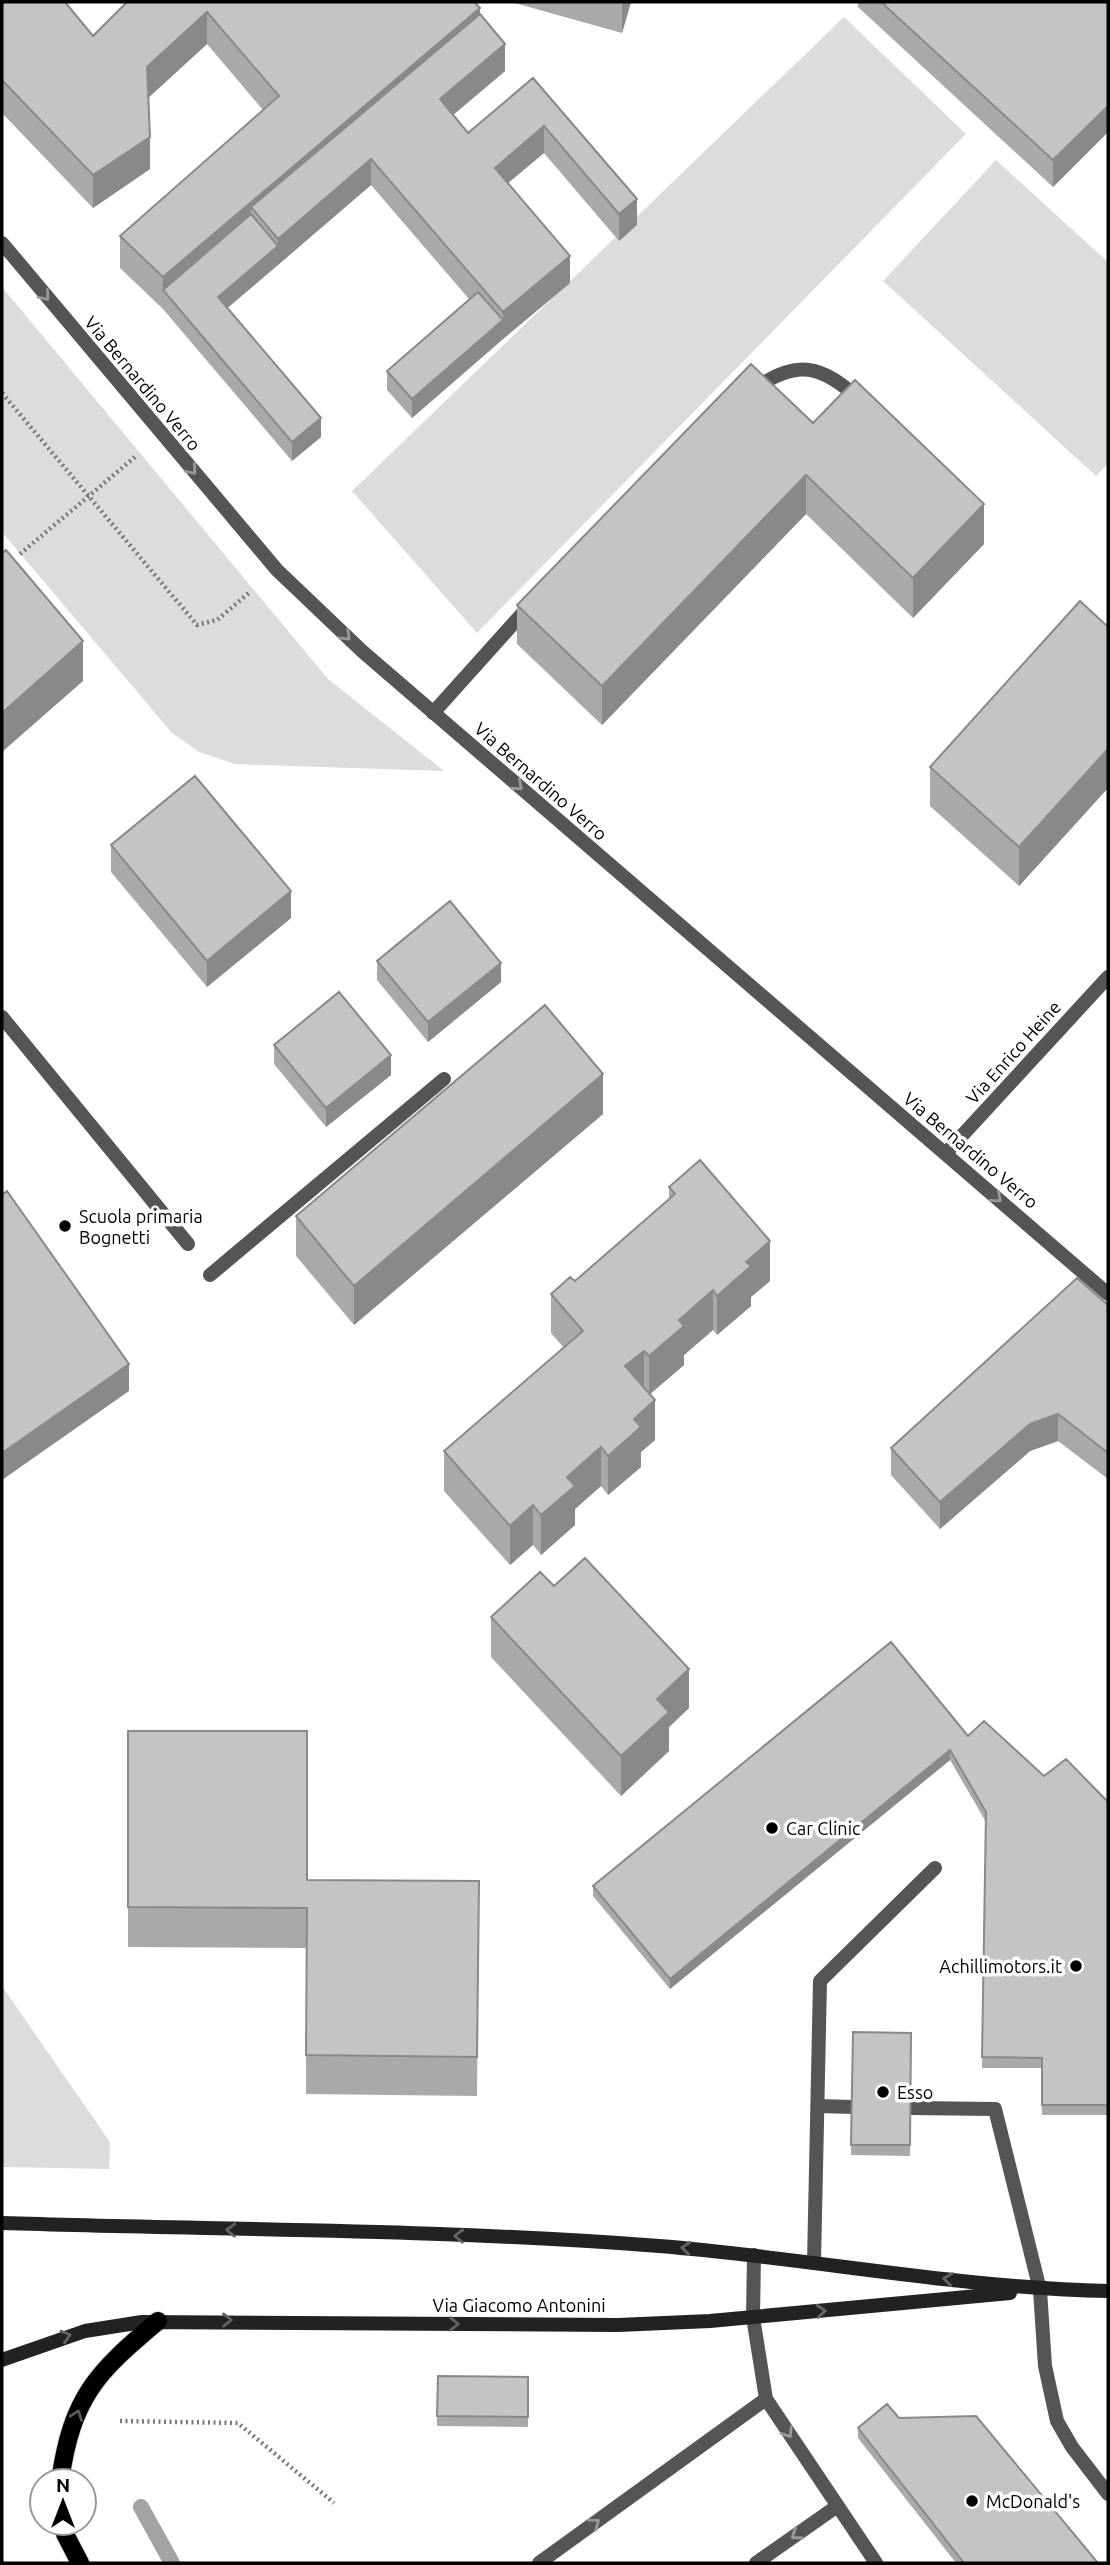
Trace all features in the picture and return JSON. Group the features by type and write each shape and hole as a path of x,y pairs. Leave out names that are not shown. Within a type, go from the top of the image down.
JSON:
{"main road":[{"name":"Via Giacomo Antonini","path":"2,2223 571,2240 754,2255 1040,2290 1108,2291"},
{"name":"Via Giacomo Antonini","path":"2,2360 85,2331 158,2321 575,2325 753,2317 1040,2290"},
{"path":"64,2467 75,2421 96,2378 158,2321"},
{"path":"67,2537 80,2563"}],"street":[{"name":"Via Bernardino Verro","path":"2,243 277,570 362,651 1108,1294"},
{"path":"737,401 769,377 799,367 838,379 876,414"},
{"path":"433,713 538,597"},
{"name":"Via Enrico Heine","path":"946,1153 1108,977"},
{"path":"2,1017 188,1244"},
{"path":"210,1275 444,1079"},
{"path":"814,2263 820,1981 935,1868"},
{"path":"818,2106 853,2107"},
{"path":"910,2109 995,2109 1040,2290 1045,2366 1057,2421 1078,2455 1108,2494"},
{"path":"754,2255 753,2317 766,2399 876,2563"},
{"path":"539,2563 766,2399"},
{"path":"755,2563 836,2507"}],"path":[{"path":"2,393 197,625 217,620 259,585"},
{"path":"20,554 139,454"},
{"path":"120,2421 238,2423 334,2503"}],"shaded area":[{"path":"844,17 966,134 477,633 352,491"},
{"path":"996,160 1108,262 1108,464 1096,476 883,281"},
{"path":"2,287 328,679 444,771 235,764 199,752 172,733 2,532"},
{"path":"4,1989 110,2142 109,2169 2,2167"}],"building":[{"path":"2,2 65,2 93,36 127,2 474,2 480,8 163,277 120,236 279,96 207,12 147,67 150,137 93,175 2,80"},
{"path":"881,2 1108,2 1108,106 1053,160"},
{"path":"480,14 505,44 440,99 468,133 533,78 637,199 619,214 544,126 495,168 570,256 503,312 371,159 278,239 251,207"},
{"path":"251,214 278,246 218,297 321,418 292,442 163,290"},
{"path":"478,292 503,320 412,399 387,371"},
{"path":"751,364 813,423 855,380 984,504 913,578 806,475 602,686 517,605"},
{"path":"6,550 83,641 2,713 2,553"},
{"path":"1080,601 1108,627 1108,749 1019,847 930,767"},
{"path":"195,776 291,891 207,961 111,845"},
{"path":"450,901 501,963 428,1022 377,961"},
{"path":"339,992 391,1055 326,1108 274,1045"},
{"path":"545,1005 603,1074 354,1286 296,1216"},
{"path":"700,1160 770,1241 746,1262 751,1266 717,1296 713,1290 679,1320 684,1326 649,1356 644,1351 625,1366 655,1400 634,1419 641,1427 608,1456 601,1447 567,1477 575,1486 541,1515 533,1505 510,1526 444,1451 583,1331 551,1294 570,1277 575,1281 675,1194 669,1187"},
{"path":"7,1191 129,1364 2,1453 2,1195"},
{"path":"1077,1278 1108,1305 1108,1453 1058,1414 1030,1424 940,1502 891,1448"},
{"path":"585,1558 689,1669 657,1699 669,1712 621,1756 491,1617 540,1572 554,1586"},
{"path":"891,1642 968,1736 984,1721 1044,1776 1066,1759 1108,1802 1108,2105 1042,2105 1042,2058 982,2057 986,1812 950,1750 670,1979 593,1886"},
{"path":"128,1731 307,1731 307,1880 479,1881 477,2057 306,2055 307,1908 128,1907"},
{"path":"853,2032 911,2033 910,2145 851,2145"},
{"path":"438,2376 528,2377 528,2417 437,2416"},
{"name":"McDonald's","path":"887,2404 899,2418 976,2416 1098,2563 964,2563 858,2428"}],"waterway":[{"path":"141,2507 172,2563"}],"place":[{"name":"Scuola primaria Bognetti","path":"65,1226"},
{"name":"Car Clinic","path":"772,1828"},
{"name":"Achillimotors.it","path":"1076,1966"},
{"name":"Esso","path":"883,2092"},
{"name":"McDonald's","path":"972,2501"}]}
